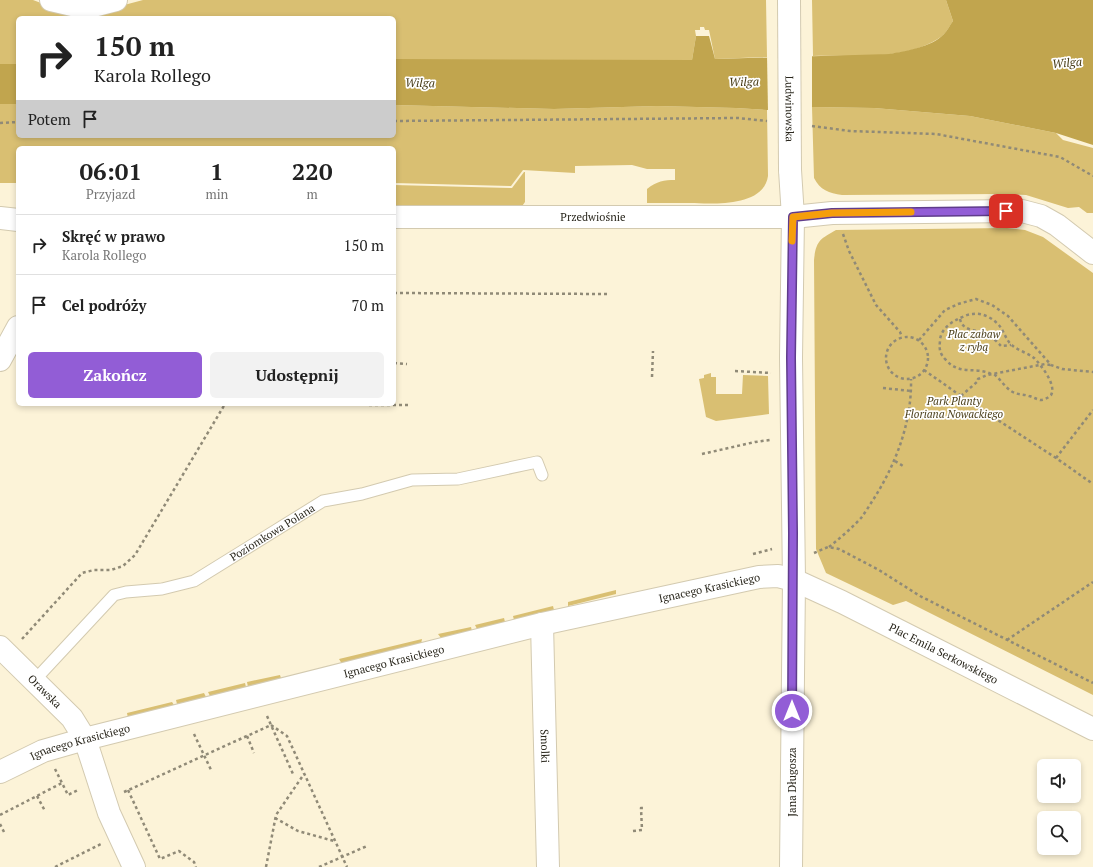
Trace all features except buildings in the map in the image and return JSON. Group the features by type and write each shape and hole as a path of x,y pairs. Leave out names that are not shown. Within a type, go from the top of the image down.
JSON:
{"street":[{"path":"51,0 85,8 116,0"},
{"name":"Ludwinowska","path":"789,0 790,170 793,217"},
{"name":"Przedwiośnie","path":"396,217 793,217 832,213 1022,211 1041,216 1057,225 1093,253"},
{"name":"Jana Długosza","path":"791,867 794,580 791,358 793,217"},
{"path":"0,218 16,220"},
{"path":"0,360 16,332"},
{"name":"Ignacego Krasickiego","path":"0,772 43,751 85,739 542,624 759,577 778,576 794,580"},
{"name":"Plac Emila Serkowskiego","path":"794,580 842,602 1093,729"},
{"name":"Smolki","path":"542,624 548,867"},
{"name":"Orawska","path":"0,647 72,718 85,739 109,813 134,867"}],"lane":[{"name":"Poziomkowa Polana","path":"34,681 114,595 126,592 162,589 194,581 323,501 362,494 412,480 458,479 537,462 542,475"}],"path":[{"path":"396,121 738,118 768,121"},
{"path":"0,123 16,122"},
{"path":"805,126 850,131 936,134 1060,157 1093,176"},
{"path":"841,228 849,251 876,305 902,336"},
{"path":"396,294 608,294"},
{"path":"919,340 945,310 958,304 976,299 992,305 1008,316 1052,365"},
{"path":"973,314 989,317 1001,328 1012,345 1034,358 1040,365 1052,385 1052,392 1049,397 1043,400 1038,400 1011,391 993,374 953,367 940,353 940,338 948,325 960,319 973,314"},
{"path":"960,319 964,326 968,329 988,334 1001,346 1012,345"},
{"path":"902,336 909,336 919,340 926,347 928,353 928,360 924,370 918,376 911,379 897,377 891,372 885,359 889,345 902,336"},
{"path":"652,377 653,351"},
{"path":"396,363 407,364"},
{"path":"961,396 978,381 978,379 993,374 1045,364 1062,369 1093,372"},
{"path":"924,370 1093,484"},
{"path":"735,371 772,373"},
{"path":"812,554 828,547 846,533 861,518 877,493 895,461 908,416 911,379"},
{"path":"883,388 911,391"},
{"path":"396,405 410,405"},
{"path":"21,640 82,573 94,570 110,570 123,566 135,555 224,406"},
{"path":"1056,458 1093,410"},
{"path":"702,454 755,442 773,440"},
{"path":"895,461 903,466"},
{"path":"828,547 839,550 880,570 920,596 1093,683"},
{"path":"1007,640 1093,582"},
{"path":"123,792 271,725"},
{"path":"271,725 287,736 347,867"},
{"path":"271,725 293,774"},
{"path":"193,732 212,772"},
{"path":"247,736 254,753"},
{"path":"53,765 68,795"},
{"path":"266,867 275,818 304,774"},
{"path":"0,815 62,783"},
{"path":"128,790 160,860 179,851 194,862 196,867"},
{"path":"37,796 45,811"},
{"path":"633,831 642,830 641,808 644,808"},
{"path":"275,818 298,831 334,841"},
{"path":"0,824 4,832"},
{"path":"55,867 107,840"},
{"path":"319,867 367,846"}],"green space":[{"path":"0,0 33,0 41,3 98,12 143,0 766,0 767,57 715,59 709,30 705,30 704,27 700,27 700,30 695,30 696,36 692,60 396,60 396,16 16,16 16,64 0,64"},
{"path":"812,0 946,0 953,21 942,36 929,44 914,50 880,55 813,56"},
{"path":"0,104 16,104 16,138 396,138 396,105 554,109 657,106 767,110 768,176 764,186 757,193 736,202 711,204 647,203 647,189 654,184 667,180 675,180 675,169 647,169 632,165 575,166 575,173 523,170 511,186 396,183 396,146 16,146 16,183 0,183"},
{"path":"812,107 874,108 970,116 1056,133 1063,140 1093,148 1093,213 1087,213 1079,207 1068,208 1026,195 842,195 829,192 822,188 814,178"},
{"path":"525,172 525,202 520,209 396,209 396,185 512,188"},
{"name":"Park Planty Floriana Nowackiego","path":"1007,228 1025,230 1043,237 1093,273 1093,695 906,601 893,605 826,573 816,549 814,260 816,249 820,241 836,230"},
{"path":"711,373 711,377 716,377 716,394 742,394 743,375 768,376 769,414 716,421 706,417 699,379 704,378 704,375"},
{"path":"616,590 616,594 568,606 568,602"},
{"path":"553,606 554,610 514,620 513,616"},
{"path":"504,618 505,622 477,629 475,625"},
{"path":"471,627 472,631 441,638 438,634"},
{"path":"422,639 421,644 342,664 339,659"},
{"path":"280,675 281,678 248,687 247,682"},
{"path":"245,683 246,687 210,696 208,692"},
{"path":"204,693 206,697 177,704 176,700"},
{"path":"172,702 174,705 128,718 127,713"}],"water":[{"name":"Wilga","path":"946,0 1093,0 1093,145 1056,133 970,116 874,108 812,107 767,110 657,106 554,109 396,105 396,59 692,60 696,36 709,36 715,59 889,54 911,50 933,42 944,34 953,21"},
{"path":"0,64 16,64 16,104 0,104"}],"pier":[{"path":"812,54 812,109 768,112 767,55"}],"slow traffic":[{"path":"792,241 793,217 832,213 911,212"}],"route":[{"path":"792,711 794,580 791,358 793,217 832,213 1006,211"}],"park label":[{"name":"Plac zabaw z rybą","path":"974,340"}]}
